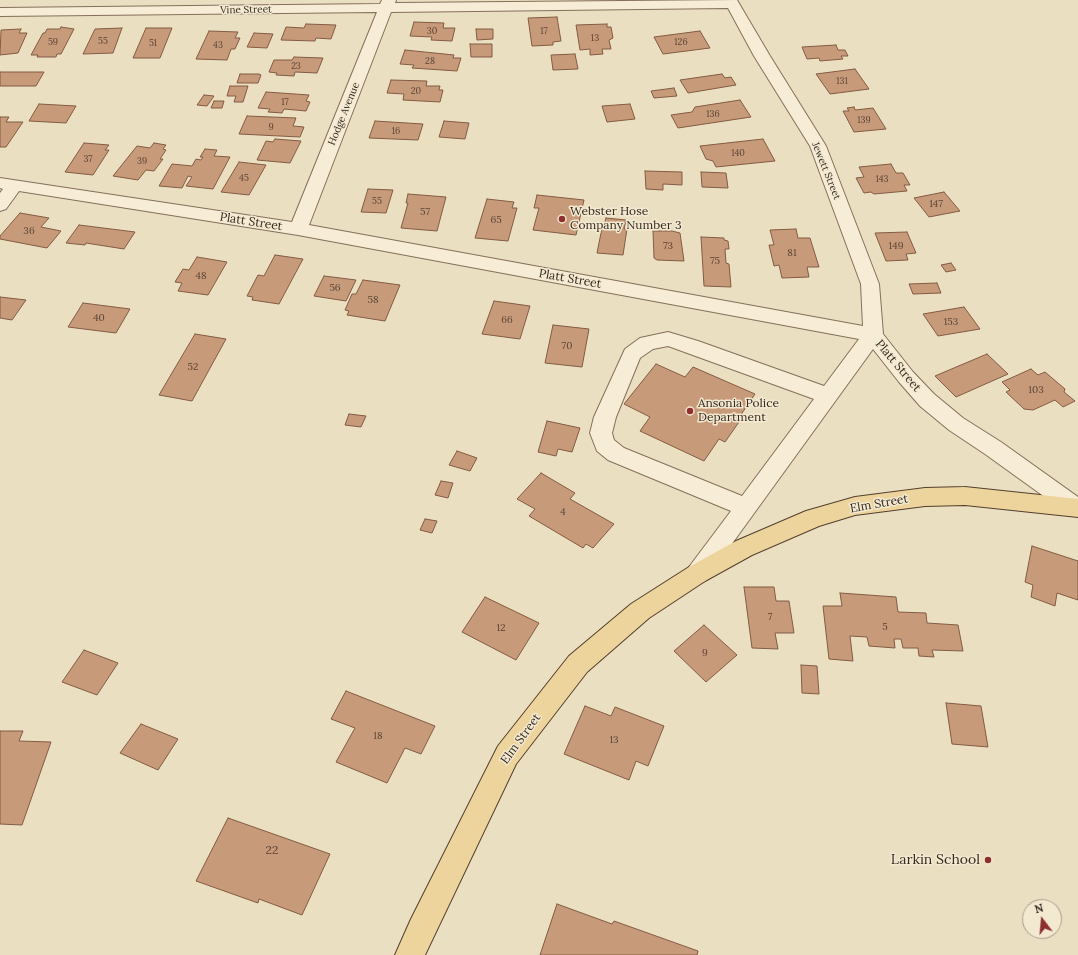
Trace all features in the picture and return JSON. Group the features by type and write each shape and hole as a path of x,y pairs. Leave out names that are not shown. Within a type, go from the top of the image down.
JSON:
{"main road":[{"name":"Elm Street","path":"410,955 421,929 507,755 578,664 640,611 697,574 751,545 814,518 855,506 892,500 925,497 965,496 1076,508"}],"street":[{"name":"Vine Street","path":"0,12 388,4 731,2"},
{"name":"Jewett Street","path":"731,2 762,56 818,146 870,284 873,335"},
{"name":"Hodge Avenue","path":"298,229 388,4"},
{"name":"Platt Street","path":"7,185 298,229 873,335 901,372 927,400 956,424 993,448 1076,508"},
{"path":"0,205 7,185"},
{"name":"Elm Street","path":"697,574 873,335"},
{"path":"746,507 616,454 605,445 601,433 605,417 632,354 647,343 668,340 691,346 828,396"}],"building":[{"path":"557,17 561,41 553,42 553,45 532,46 528,18"},
{"path":"414,22 444,23 443,28 455,28 452,41 431,40 432,37 410,36"},
{"path":"306,24 336,25 331,39 316,38 315,41 281,40 286,27 304,28"},
{"path":"607,24 607,27 611,27 613,38 609,40 611,49 602,49 603,54 590,55 590,49 580,50 576,25"},
{"path":"61,27 74,29 61,54 57,54 56,57 37,57 38,55 31,55 43,33 45,33 47,29 60,29"},
{"path":"122,28 113,53 83,54 95,29"},
{"path":"146,28 172,28 160,58 133,58"},
{"path":"21,29 19,33 27,33 18,53 0,55 1,30"},
{"path":"476,29 493,29 493,39 477,40"},
{"path":"209,31 238,32 235,38 240,38 235,49 231,49 227,60 196,59"},
{"path":"700,31 710,48 663,54 654,37"},
{"path":"254,33 273,34 267,48 247,47"},
{"path":"470,44 492,44 492,57 471,57"},
{"path":"836,45 838,50 845,50 848,56 841,56 843,59 820,61 819,58 807,59 802,47"},
{"path":"405,50 454,55 453,58 461,58 457,71 412,68 414,65 400,64"},
{"path":"575,54 578,69 553,70 551,55"},
{"path":"294,57 323,58 317,73 295,72 294,76 276,75 277,73 269,72 274,60 292,60"},
{"path":"855,69 869,89 830,94 816,74"},
{"path":"0,72 44,72 36,86 0,86"},
{"path":"240,74 261,75 258,83 237,83"},
{"path":"722,74 725,78 731,77 736,85 688,93 680,80"},
{"path":"391,80 427,81 426,86 440,86 439,90 443,90 440,102 403,100 404,94 387,93"},
{"path":"230,86 248,86 243,102 234,102 236,96 227,96"},
{"path":"674,88 677,96 654,98 651,91"},
{"path":"266,92 309,95 306,101 310,102 306,111 284,109 282,113 268,112 270,109 258,108"},
{"path":"204,95 214,96 207,106 197,105"},
{"path":"740,100 751,117 678,128 671,115 692,112 695,107"},
{"path":"214,101 224,101 222,108 211,108"},
{"path":"39,104 76,106 66,123 29,121"},
{"path":"630,104 635,119 607,122 602,106"},
{"path":"854,107 855,110 873,108 886,129 854,132 843,111 849,111 847,108"},
{"path":"247,116 296,118 293,126 304,127 300,137 239,134"},
{"path":"0,117 9,117 6,122 23,122 6,147 0,147"},
{"path":"375,121 423,124 418,140 369,138"},
{"path":"444,121 469,123 465,139 439,137"},
{"path":"275,139 301,141 290,163 257,160 266,141 273,142"},
{"path":"763,139 775,161 716,167 713,161 706,159 700,146"},
{"path":"84,143 109,145 105,150 109,150 93,175 65,172"},
{"path":"154,143 166,145 163,149 166,150 160,159 163,159 154,171 146,170 138,180 113,176 137,146 150,148"},
{"path":"205,149 217,150 214,156 230,157 213,189 186,186 192,177 188,176 182,188 159,186 172,164 192,166 196,159 201,160 203,157 200,157"},
{"path":"239,162 266,165 249,195 221,192"},
{"path":"891,164 896,173 903,173 910,185 904,185 907,191 874,194 871,192 864,193 856,178 864,177 859,167"},
{"path":"645,171 682,172 682,185 663,184 663,190 646,189"},
{"path":"701,172 726,173 728,188 702,187"},
{"path":"368,189 393,190 386,213 361,212"},
{"path":"944,192 960,211 929,217 914,198"},
{"path":"408,194 446,197 437,231 401,228 408,203 406,203"},
{"path":"537,195 584,200 576,235 533,230 539,208 534,208"},
{"path":"487,199 514,202 512,208 517,208 508,241 475,238"},
{"path":"20,213 49,218 41,227 61,231 47,248 0,239 0,236"},
{"path":"606,218 626,220 624,229 627,229 623,255 597,253 602,228"},
{"path":"79,225 135,232 124,249 86,243 85,245 66,243"},
{"path":"796,229 798,238 810,238 819,267 807,267 809,277 782,278 779,265 774,266 769,245 774,245 770,230"},
{"path":"653,231 672,231 680,233 684,261 657,260 654,258"},
{"path":"907,232 916,253 906,254 908,260 886,261 875,233"},
{"path":"701,237 724,238 724,240 728,241 729,249 725,249 726,263 729,264 731,287 704,286"},
{"path":"275,255 303,259 279,304 252,300 253,297 247,296 258,275 264,276"},
{"path":"197,257 227,262 208,295 178,291 182,283 175,282 183,269 189,270"},
{"path":"951,263 956,270 946,272 941,265"},
{"path":"324,276 356,280 346,301 314,296"},
{"path":"363,280 400,285 385,321 347,315 349,311 345,310 352,294 356,294"},
{"path":"937,283 941,293 913,294 909,284"},
{"path":"0,297 26,300 12,320 0,318"},
{"path":"494,301 530,306 520,339 482,334"},
{"path":"83,303 130,309 116,333 68,327"},
{"path":"964,307 980,329 938,336 923,314"},
{"path":"553,325 589,329 582,367 545,363"},
{"path":"195,334 226,339 192,401 159,395"},
{"path":"987,354 1008,374 956,397 935,376"},
{"name":"Ansonia Police Department","path":"656,364 685,377 693,367 755,394 738,419 739,422 725,442 719,439 704,461 640,431 650,417 624,404"},
{"path":"1031,369 1038,375 1045,372 1065,389 1064,392 1075,401 1063,407 1055,400 1033,410 1024,409 1006,392 1010,390 1002,382"},
{"path":"349,414 366,416 361,427 345,425"},
{"path":"547,421 580,428 572,452 558,449 556,456 538,452"},
{"path":"457,451 477,458 470,471 449,465"},
{"path":"541,473 575,493 570,499 614,524 593,548 586,544 583,548 529,516 535,509 517,499"},
{"path":"441,481 453,483 448,498 435,495"},
{"path":"425,519 437,521 432,533 420,530"},
{"path":"1032,546 1078,561 1078,600 1057,593 1055,606 1031,597 1033,585 1025,582"},
{"path":"744,587 774,587 776,601 789,601 794,633 775,633 778,649 752,648"},
{"path":"840,593 896,597 898,612 926,613 927,623 958,625 963,651 932,650 934,657 919,656 918,648 903,648 901,639 894,639 895,648 869,646 867,637 850,636 853,661 829,659 823,606 842,606"},
{"path":"485,597 539,623 516,660 462,632"},
{"path":"704,625 737,655 706,682 674,651"},
{"path":"84,650 118,663 97,695 62,682"},
{"path":"801,665 817,666 819,694 802,693"},
{"path":"346,691 435,726 421,754 405,748 387,783 336,762 355,728 331,719"},
{"path":"946,703 981,706 988,747 952,744"},
{"path":"585,706 611,716 615,707 664,726 648,766 636,761 629,780 564,754"},
{"path":"141,724 178,739 158,770 120,753"},
{"path":"0,731 23,731 19,741 51,742 22,825 0,824"},
{"path":"228,818 330,854 302,915 259,899 258,903 196,881"},
{"path":"557,904 612,924 614,921 698,951 697,955 540,955"}],"place":[{"name":"Webster Hose Company Number 3","path":"562,219"},
{"name":"Ansonia Police Department","path":"690,411"},
{"name":"Larkin School","path":"988,860"}]}
